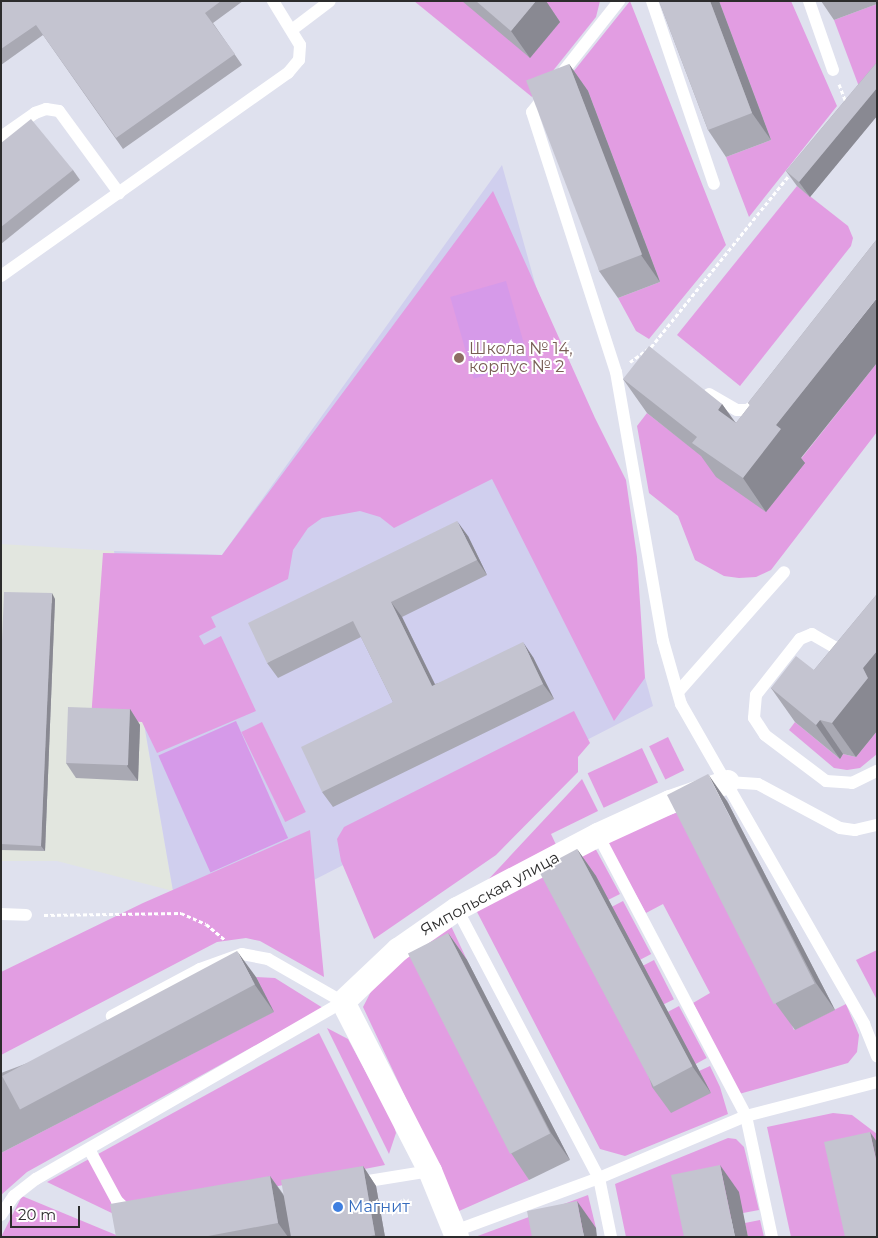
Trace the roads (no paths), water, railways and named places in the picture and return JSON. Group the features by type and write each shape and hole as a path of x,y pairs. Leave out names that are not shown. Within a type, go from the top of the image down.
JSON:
{"street":[{"name":"Ямпольская улица","path":"343,1002 398,950 457,909 598,835 670,802 728,782"},
{"path":"343,1002 430,1171 456,1234"}],"lane":[{"path":"1,276 288,73 299,60 300,45 293,29 273,1"},
{"path":"293,29 330,1"},
{"path":"618,1 532,112 616,372 663,641 681,704 728,782 864,1024 877,1057"},
{"path":"652,1 714,184"},
{"path":"809,1 833,70"},
{"path":"1,137 35,113 46,109 59,111 119,193"},
{"path":"698,386 720,403 737,410 755,406 768,392"},
{"path":"678,692 784,572"},
{"path":"858,634 845,647 836,648 812,634 800,639 756,695 753,710 757,726 766,735 826,781 852,783 877,771"},
{"path":"728,782 758,784 825,823 840,828 855,830 877,825"},
{"path":"598,835 746,1116 772,1237"},
{"path":"457,909 599,1178 611,1237"},
{"path":"1,914 26,915"},
{"path":"1,1215 14,1196 36,1179 343,1002 268,959 242,954 200,970 96,1024"},
{"path":"456,1234 599,1178 746,1116 877,1082"},
{"path":"89,1150 125,1211 143,1216"},
{"path":"347,1184 430,1171"}],"place":[{"name":"Школа № 14, корпус № 2","path":"459,358"},
{"name":"Магнит","path":"338,1207"}]}
